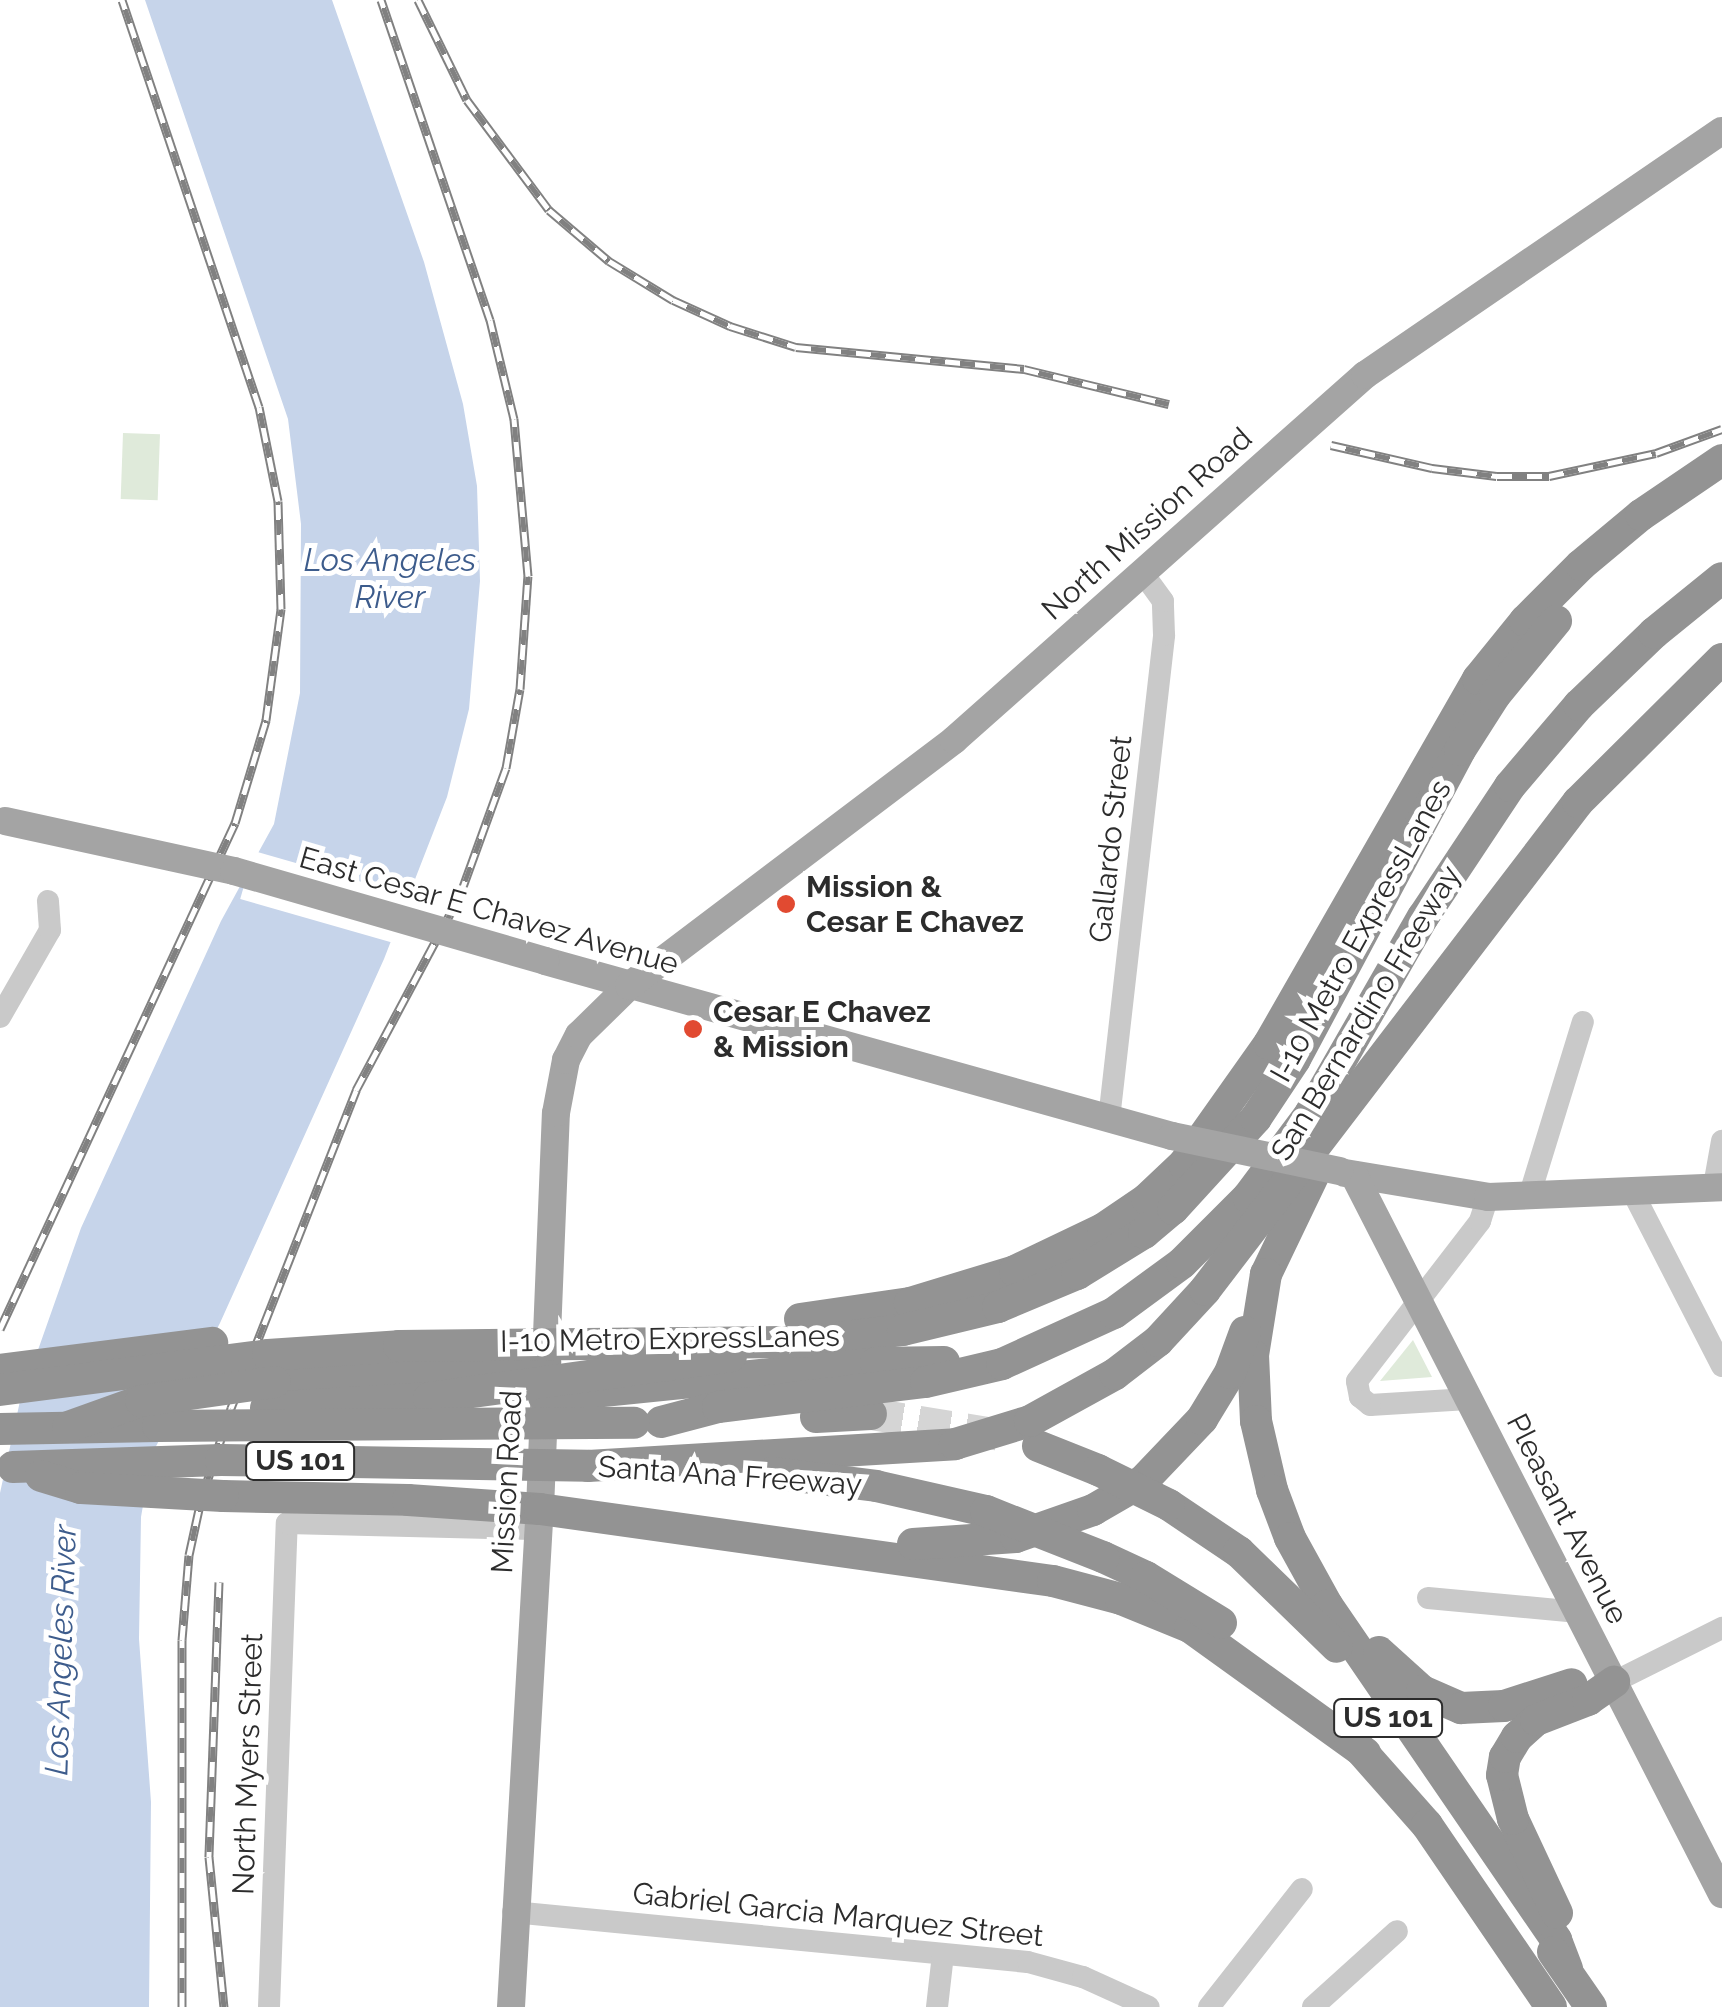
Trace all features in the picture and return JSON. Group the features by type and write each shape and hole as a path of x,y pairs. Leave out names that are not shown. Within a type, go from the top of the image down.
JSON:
{"highway":[{"name":"I-10 Metro ExpressLanes","path":"0,1390 268,1356 400,1346 802,1330 1016,1272 1103,1229 1172,1176 1222,1116 1270,1044 1478,678 1581,565 1640,515 1722,460"},
{"name":"I-10 Metro ExpressLanes","path":"0,1370 348,1330 491,1322 903,1330 998,1307 1077,1274 1144,1233 1173,1209 1256,1118 1294,1059 1460,750 1495,695 1545,632 1593,583 1655,530 1722,486"},
{"path":"1579,705 1600,675 1655,615 1722,559"},
{"name":"San Bernardino Freeway","path":"648,1423 718,1407 964,1375 1080,1331 1138,1297 1182,1264 1248,1197 1338,1069 1423,917 1480,828 1579,705 1654,633 1722,578"},
{"name":"San Bernardino Freeway","path":"1396,1040 1578,802 1722,660"},
{"path":"6,1468 81,1488 408,1500 539,1519 936,1546 1016,1537 1093,1510 1143,1481 1202,1419 1230,1372 1294,1206 1396,1040"},
{"path":"588,1466 955,1444 1000,1433 1076,1399 1158,1340 1205,1290 1396,1040"},
{"path":"1266,1274 1253,1355 1256,1421 1272,1490 1290,1538 1327,1605 1556,1940 1567,1969"},
{"path":"158,1426 266,1408 429,1398 626,1374 802,1330"},
{"path":"544,1397 876,1363 940,1363 1080,1331"},
{"path":"68,1427 141,1401 275,1382 546,1362"},
{"name":"Santa Ana Freeway","path":"0,1429 648,1423 871,1414"},
{"name":"US 101","path":"1038,1446 1098,1470 1169,1506 1239,1552 1344,1654 1591,2007"},
{"name":"Santa Ana Freeway","path":"6,1468 221,1460 588,1466 619,1473 783,1474 876,1486 986,1511 1146,1577 1224,1625 1285,1673 1365,1752 1427,1825 1551,2007"},
{"path":"699,1528 1052,1580 1121,1600 1190,1627 1365,1752"},
{"path":"1290,1538 1386,1661 1439,1701 1461,1708 1490,1709 1572,1684 1614,1682"},
{"path":"1602,2007 1513,1819 1502,1774 1505,1757 1525,1728 1588,1700 1614,1682"}],"main road":[{"name":"North Mission Road","path":"628,986 954,740 1365,375 1722,131"},
{"name":"East Cesar E Chavez Avenue","path":"0,820 234,871 628,986 1172,1136 1346,1173 1488,1197 1718,1186"},
{"name":"Mission Road","path":"511,2007 513,1912 539,1519 560,1084 580,1035 628,986"},
{"name":"Pleasant Avenue","path":"1346,1173 1419,1300 1722,1894"}],"street":[{"name":"Gallardo Street","path":"1109,1119 1164,635 1163,601 1142,572"},
{"path":"0,1017 50,930 48,901"},
{"path":"1528,1197 1583,1022"},
{"path":"1718,1186 1722,1141"},
{"path":"1631,1190 1722,1366"},
{"path":"1468,1399 1370,1405 1360,1397 1357,1382 1480,1222 1488,1197"},
{"name":"North Myers Street","path":"268,2007 287,1523 539,1519"},
{"path":"1428,1598 1578,1612"},
{"path":"1614,1682 1722,1628"},
{"path":"1208,2007 1302,1889"},
{"name":"Gabriel Garcia Marquez Street","path":"513,1912 1028,1962 1083,1977 1149,2007"},
{"path":"1314,2007 1341,1998 1397,1931"},
{"path":"937,2007 943,1954"}],"green space":[{"path":"123,433 160,434 158,500 121,499"},
{"path":"1413,1340 1432,1377 1380,1381"}],"water":[{"name":"Los Angeles River","path":"145,0 332,0 424,262 463,404 477,486 480,581 469,709 447,797 384,959 220,1323 152,1454 141,1517 139,1639 151,1802 149,2007 0,2007 0,1493 20,1401 81,1228 221,921 274,824 300,693 301,524 288,419"}],"pier":[{"path":"254,851 414,897 400,945 240,899"}],"tunnel":[{"path":"871,1414 1000,1435"}],"railway":[{"path":"0,1329 235,823 266,720 281,609 278,501 259,407 122,0"},
{"path":"182,2007 182,1640 189,1555 201,1500 231,1408 356,1090 460,895 506,768 520,689 528,576 514,419 490,320 381,0"},
{"path":"418,0 467,100 549,210 609,261 673,300 730,326 796,347 1024,369 1169,404"},
{"path":"1331,445 1432,468 1497,476 1549,476 1656,453 1722,429"},
{"path":"219,1582 209,1857 224,2007"}],"place":[{"name":"Mission & Cesar E Chavez","path":"786,904"},
{"name":"Cesar E Chavez & Mission","path":"693,1029"}]}
